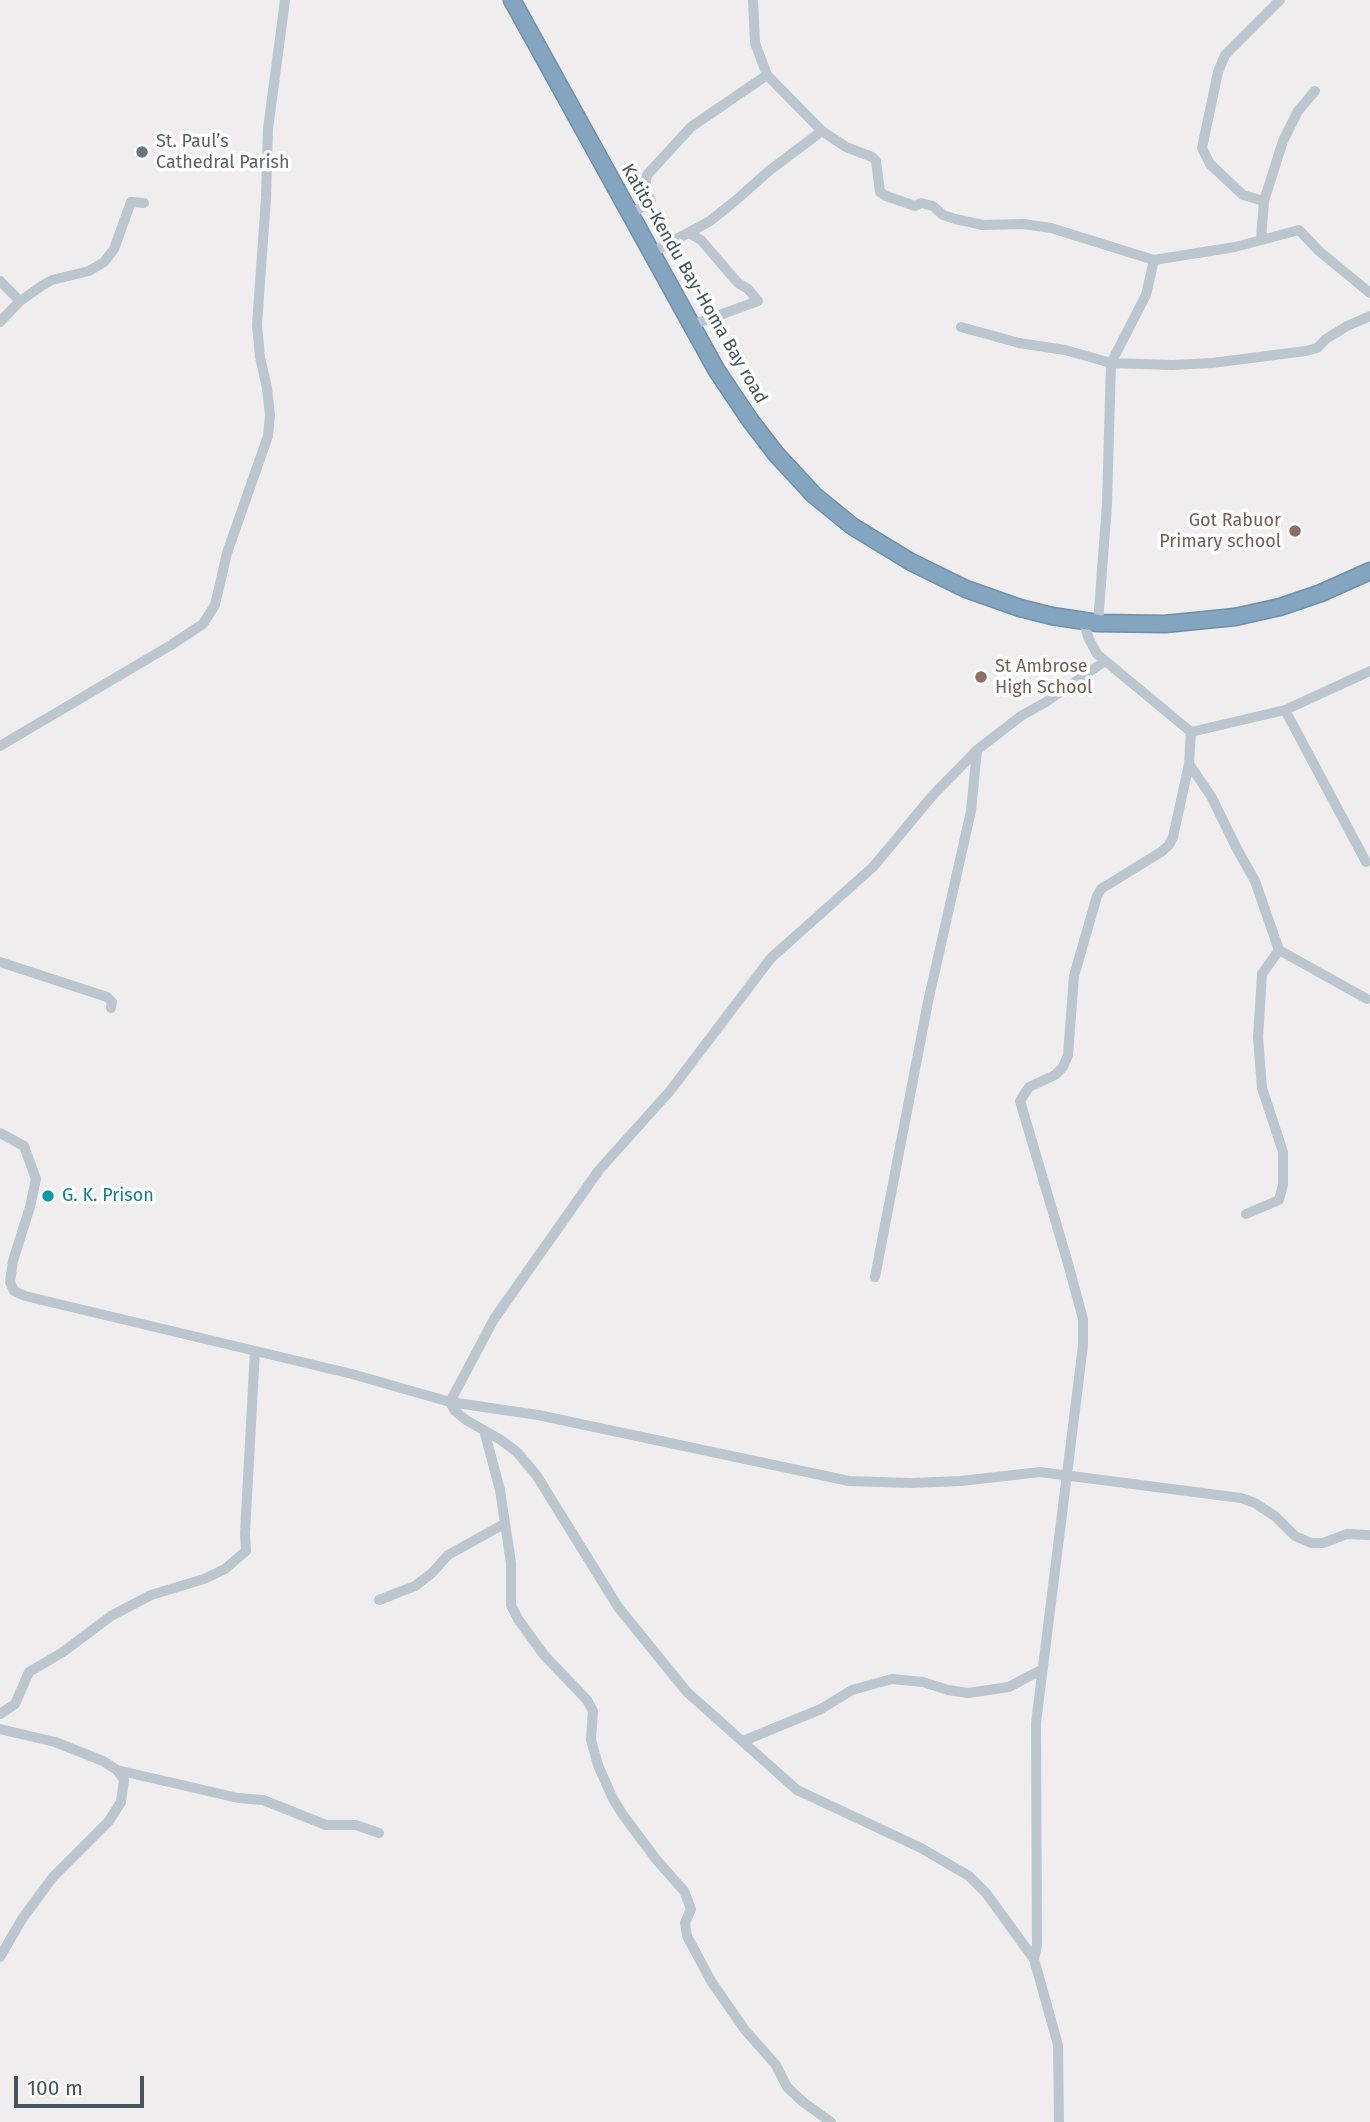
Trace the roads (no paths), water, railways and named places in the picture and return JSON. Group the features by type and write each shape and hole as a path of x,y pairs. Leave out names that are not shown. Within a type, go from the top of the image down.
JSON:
{"highway":[{"name":"Katito-Kendu Bay-Homa Bay road","path":"512,0 651,253 743,411 776,454 814,495 852,526 911,562 966,589 1020,608 1091,622 1165,624 1235,617 1280,607 1321,593 1370,571"}],"street":[{"path":"0,746 171,645 203,624 215,605 228,553 268,436 270,415 257,325 268,128 285,0"},
{"path":"753,0 755,43 766,75 822,131 846,147 876,161 880,192 886,196 915,206 921,203 933,206 943,215 983,225 1023,224 1051,228 1154,260 1203,253 1299,230 1328,260 1370,293"},
{"path":"1264,201 1243,195 1210,164 1203,155 1202,148 1218,72 1225,55 1280,0"},
{"path":"631,214 651,201 645,187 647,175 691,127 766,75"},
{"path":"1261,240 1264,201 1288,128 1315,91"},
{"path":"651,253 690,233 735,201 770,170 822,131"},
{"path":"0,322 20,301 52,280 89,271 104,262 114,249 131,202 144,203"},
{"path":"690,233 701,240 738,283 748,289 758,301 692,325"},
{"path":"1154,260 1146,295 1111,363 1107,504 1091,622 1092,646 1105,661 1191,732"},
{"path":"0,281 20,301"},
{"path":"961,327 1111,363 1144,365 1212,363 1306,351 1317,348 1347,327 1370,316"},
{"path":"450,1402 494,1319 599,1170 670,1091 771,958 873,867 933,795 976,750 1021,716 1105,661"},
{"path":"1191,732 1285,710 1370,671"},
{"path":"1285,710 1366,862"},
{"path":"1034,1959 1037,1945 1035,1743 1041,1670 1083,1346 1083,1319 1020,1101 1029,1087 1055,1075 1063,1067 1068,1055 1074,976 1101,889 1169,845 1173,837 1189,764 1191,732"},
{"path":"875,1278 928,1002 971,811 976,750"},
{"path":"1189,764 1211,796 1255,881 1279,950 1367,999"},
{"path":"1247,1214 1279,1200 1283,1185 1283,1152 1262,1088 1258,1037 1262,974 1279,950"},
{"path":"0,962 107,997 112,1002 111,1008"},
{"path":"0,1133 24,1146 36,1179 13,1261 10,1282 14,1290 25,1296 352,1374 450,1402 538,1415 849,1480 911,1483 961,1481 1040,1472 1241,1499 1255,1503 1276,1517 1295,1535 1311,1543 1323,1543 1347,1534 1370,1535"},
{"path":"0,1714 15,1704 29,1672 63,1652 111,1616 151,1595 204,1579 225,1569 246,1551 255,1351"},
{"path":"450,1402 455,1411 518,1453 537,1476 618,1607 687,1692 797,1790 921,1848 969,1877 986,1893 1034,1959 1058,2045 1059,2122"},
{"path":"484,1430 505,1524 511,1563 511,1605 518,1619 544,1655 587,1700 593,1711 592,1748 603,1777 623,1815 684,1891 691,1909 685,1923 687,1936 711,1981 745,2030 776,2065 788,2087 803,2102 831,2122"},
{"path":"380,1600 415,1586 432,1573 448,1555 505,1524"},
{"path":"743,1741 821,1709 852,1690 892,1679 923,1682 968,1693 1009,1687 1041,1670"},
{"path":"0,1730 55,1742 103,1761 117,1770 238,1798 263,1800 326,1825 356,1825 379,1833"},
{"path":"0,1957 22,1919 53,1877 109,1821 121,1802 124,1780 117,1770"}],"place":[{"name":"St. Paul’s Cathedral Parish","path":"142,152"},
{"name":"Got Rabuor Primary school","path":"1295,531"},
{"name":"St Ambrose High School","path":"981,677"},
{"name":"G. K. Prison","path":"48,1196"}]}
